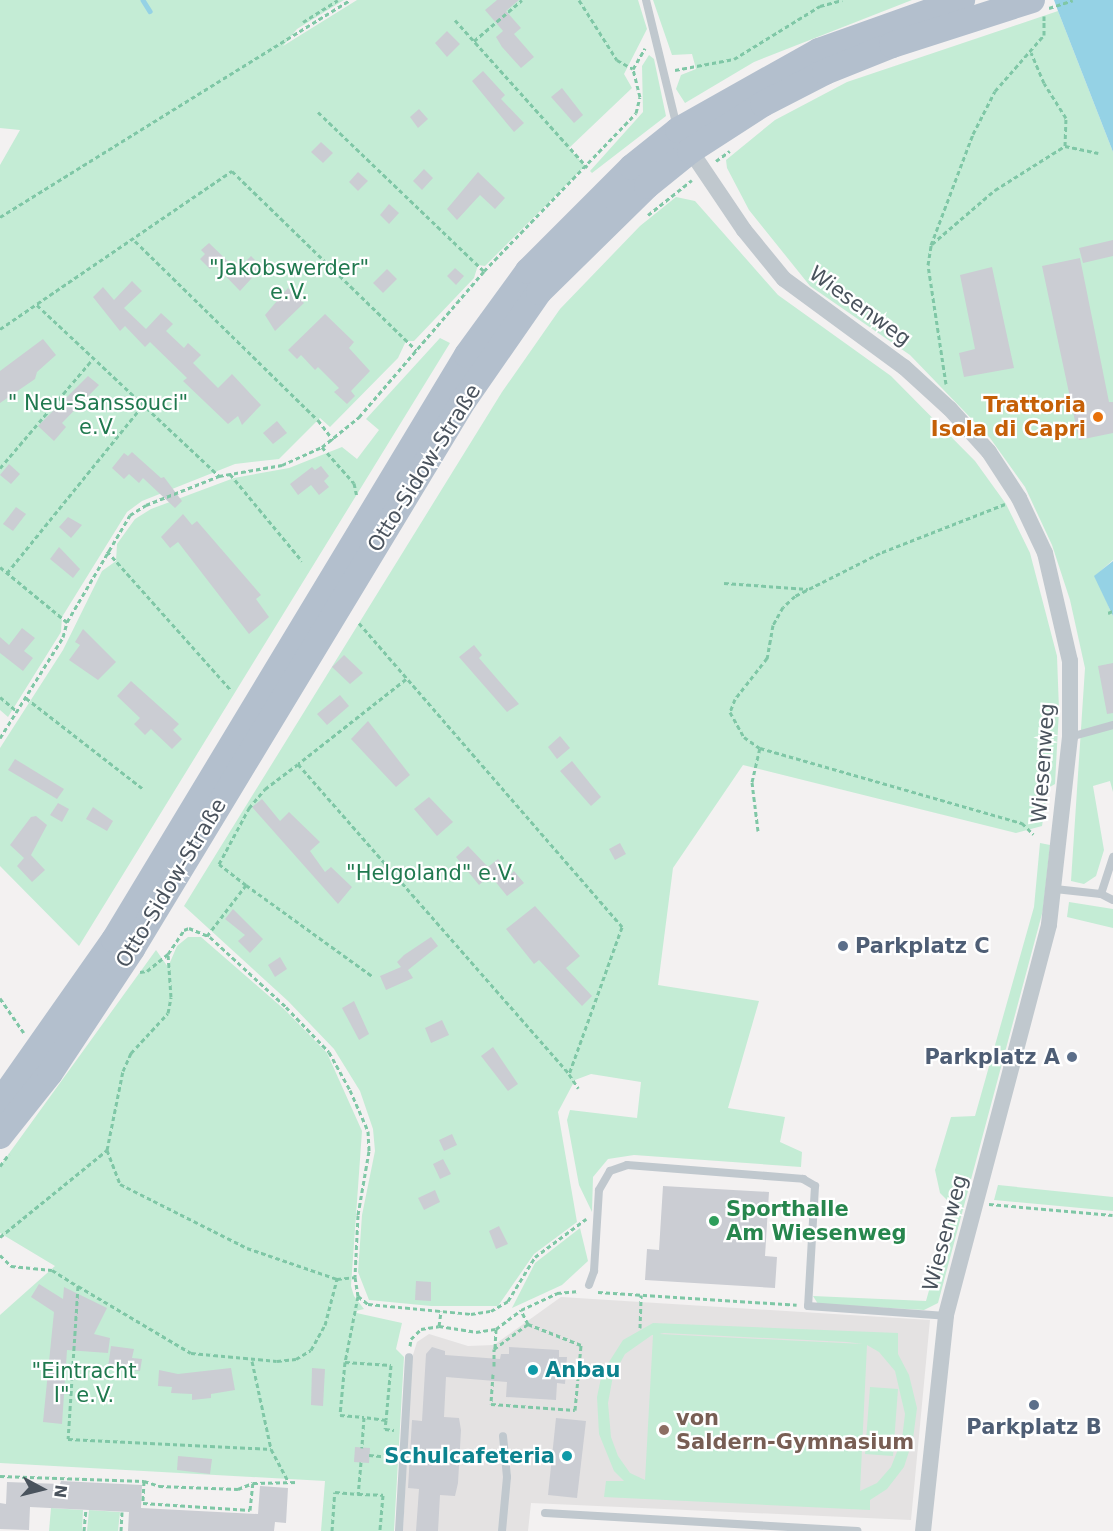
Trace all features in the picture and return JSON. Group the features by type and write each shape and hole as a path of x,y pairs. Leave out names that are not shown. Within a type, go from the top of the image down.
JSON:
{"main road":[{"name":"Otto-Sidow-Straße","path":"7,1142 132,949 464,400 539,292 647,186 819,51 962,0"},
{"name":"Otto-Sidow-Straße","path":"0,1102 114,940 467,356 528,271 564,232 632,167 691,151 764,104 825,72 892,45 1033,4"}],"street":[{"name":"Wiesenweg","path":"691,151 784,279 904,367 950,409 989,452 1019,498 1045,553 1070,661 1070,737 1055,890 1049,924 946,1316 923,1531"}],"lane":[{"path":"646,0 664,72 691,151"},
{"path":"1070,737 1113,725"},
{"path":"1101,894 1113,857"},
{"path":"1055,890 1101,894 1113,900"},
{"path":"589,1285 594,1271 599,1190 610,1171 627,1165 803,1179 815,1186 808,1306 946,1316"},
{"path":"399,1531 408,1357"},
{"path":"502,1531 507,1477 503,1436"},
{"path":"545,1513 857,1531"}],"path":[{"path":"303,22 338,0"},
{"path":"0,217 350,0"},
{"path":"474,41 522,0"},
{"path":"579,0 617,60 633,69"},
{"path":"664,72 734,59 820,6 842,0"},
{"path":"950,409 928,265 930,245 973,134 991,100 1044,35 1033,4"},
{"path":"455,20 586,167"},
{"path":"0,738 63,637 68,622 107,551 130,515 219,476 282,465 322,447 359,417 484,271 586,167 638,110 640,97 633,69 639,54 657,41"},
{"path":"1031,52 1044,83 1066,118 1065,146"},
{"path":"318,112 484,271"},
{"path":"930,245 995,190 1065,146 1098,153"},
{"path":"646,217 691,151 736,147"},
{"path":"0,329 135,240 232,171 416,350"},
{"path":"135,240 318,420 333,440"},
{"path":"37,304 92,360 219,476"},
{"path":"0,468 92,360"},
{"path":"7,573 142,406"},
{"path":"322,447 354,483 358,499"},
{"path":"230,474 302,561"},
{"path":"1019,498 880,553 811,589 783,607 773,625 766,658 735,699 730,712 744,737 760,748 1022,823 1033,834"},
{"path":"107,551 231,690"},
{"path":"0,567 68,622"},
{"path":"723,583 811,589"},
{"path":"1108,613 1113,611"},
{"path":"359,623 622,927 569,1074"},
{"path":"372,975 219,864 249,808 265,789 406,679"},
{"path":"0,697 18,712"},
{"path":"26,698 142,788"},
{"path":"758,831 752,782 760,748"},
{"path":"298,764 569,1074 578,1088"},
{"path":"207,936 246,885"},
{"path":"138,972 147,972 168,954 184,930 189,928 207,936 322,1045 350,1090 368,1131 369,1151 358,1215 355,1277 358,1296 345,1362 340,1415 386,1419"},
{"path":"168,954 171,997 168,1013 131,1053 123,1071 107,1150 120,1184 247,1248 337,1279 355,1277"},
{"path":"133,980 144,962"},
{"path":"0,998 26,1037"},
{"path":"0,1166 7,1142"},
{"path":"0,1238 107,1150"},
{"path":"976,1203 1113,1215"},
{"path":"358,1296 368,1304 385,1308 471,1314 501,1307 535,1257 586,1219"},
{"path":"0,1255 11,1266 52,1270 191,1353 252,1361 296,1359 311,1350 325,1325 337,1279"},
{"path":"78,1286 68,1439 271,1449"},
{"path":"408,1357 411,1339 421,1329 439,1326 476,1332 496,1329 521,1310 557,1293 641,1295 808,1306"},
{"path":"640,1328 641,1295"},
{"path":"493,1374 491,1404 575,1410 581,1345 528,1324 521,1310"},
{"path":"439,1326 441,1311"},
{"path":"494,1349 528,1324"},
{"path":"494,1366 496,1329"},
{"path":"252,1361 271,1449 288,1481"},
{"path":"345,1362 391,1365 385,1429 403,1431"},
{"path":"362,1448 364,1417"},
{"path":"369,1455 402,1457"},
{"path":"358,1494 361,1462"},
{"path":"0,1476 144,1481 159,1486 238,1489 253,1483 298,1482"},
{"path":"144,1481 143,1503 250,1509 253,1483"},
{"path":"332,1531 334,1492 383,1495 380,1531"},
{"path":"84,1531 86,1510"},
{"path":"121,1531 122,1512"}],"shaded area":[{"name":"von Saldern-Gymnasium","path":"561,1297 930,1320 911,1520 531,1503 528,1531 403,1531 412,1358 417,1342 429,1334 468,1346 494,1345"}],"green space":[{"path":"0,0 344,0 297,29 283,46 357,0 638,0 647,29 624,74 632,88 569,148 585,166 485,266 478,265 474,278 414,341 406,341 398,358 330,427 320,418 279,459 235,464 142,501 127,512 62,617 61,632 8,717 0,710 0,165 20,130 0,128"},
{"path":"653,0 912,0 754,62 685,103 676,89 681,75 696,69 692,54 672,55"},
{"path":"1058,11 1113,152 1113,560 1095,576 1113,616 1113,792 1110,781 1093,786 1104,850 1096,876 1084,884 1071,881 1085,668 1070,600 1052,545 1025,487 990,438 910,355 810,286 749,210 727,168 726,160 775,120 847,82"},
{"path":"649,55 654,59 666,116 592,173 590,171 643,112 642,66"},
{"name":"\"Helgoland\" e.V.","path":"676,197 695,201 778,295 891,376 975,461 1006,504 1030,553 1057,656 1059,710 1055,784 1048,788 1042,826 1016,833 743,765 673,868 658,985 759,1001 728,1108 785,1117 780,1142 802,1152 801,1167 634,1155 608,1159 593,1177 592,1212 579,1185 567,1120 570,1110 637,1118 641,1082 591,1074 575,1080 558,1112 577,1222 534,1254 498,1306 431,1306 369,1300 358,1272 362,1215 375,1151 373,1129 360,1091 334,1049 288,1001 184,906 502,392 560,309 640,226"},
{"path":"440,338 450,343 79,946 0,866 0,748 63,650 102,571 116,561 117,544 135,519 151,509 234,478 289,468 342,447 357,459 379,430 366,419"},
{"path":"1040,843 1050,845 1043,910 938,1303 924,1310 818,1304 813,1296 926,1301 953,1206 940,1193 935,1170 951,1117 975,1116 1034,907"},
{"path":"1069,902 1113,909 1113,928 1067,917"},
{"name":"\"Eintracht I\" e.V.","path":"188,937 201,937 285,1010 327,1053 362,1131 351,1286 354,1296 364,1309 352,1312 402,1323 396,1349 404,1357 394,1531 321,1531 325,1481 0,1463 0,1315 55,1266 0,1233 0,1166 156,950 168,967 177,946"},
{"path":"998,1185 1113,1197 1113,1211 994,1200"},
{"path":"580,1228 588,1261 562,1285 512,1308 535,1263"},
{"path":"653,1323 898,1333 898,1354 909,1375 917,1408 913,1439 904,1467 887,1489 870,1500 870,1510 604,1497 606,1481 624,1481 614,1471 599,1434 597,1397 602,1373 623,1340","holes":["659,1334 847,1342 863,1344","653,1335 645,1480 630,1473 618,1456 611,1437 608,1403 613,1376 625,1354","867,1345 879,1352 895,1371 905,1414 902,1439 891,1467 877,1483 860,1491"]},
{"path":"870,1387 898,1389 893,1456 865,1454"},
{"path":"51,1508 83,1510 82,1531 49,1531"},
{"path":"89,1510 120,1512 118,1531 87,1531"}],"water":[{"path":"1054,0 1113,0 1113,152 1058,11"},
{"path":"1113,561 1113,616 1094,576"}],"building":[{"path":"497,0 519,0 506,11 521,28 514,34 534,57 521,68 502,47 496,37 503,31 485,10"},
{"path":"447,31 460,44 447,57 435,43"},
{"path":"483,71 505,95 501,99 524,123 514,132 472,81"},
{"path":"562,88 583,115 574,123 551,97"},
{"path":"419,109 428,119 418,128 410,117"},
{"path":"321,142 333,153 323,163 311,152"},
{"path":"424,169 433,178 422,190 413,181"},
{"path":"358,172 368,181 358,191 349,182"},
{"path":"478,172 505,198 495,209 480,195 457,220 447,209"},
{"path":"389,204 399,213 389,224 380,215"},
{"path":"1113,240 1113,256 1083,263 1079,248"},
{"path":"209,243 237,270 251,256 262,267 240,291 215,265 210,269 200,259 205,254 201,250"},
{"path":"1080,258 1109,402 1113,402 1113,433 1079,440 1042,266"},
{"path":"992,267 1014,368 964,377 959,353 975,349 960,275"},
{"path":"455,268 464,276 456,285 447,276"},
{"path":"387,269 397,279 383,293 373,283"},
{"path":"132,281 142,291 124,308 146,329 161,313 173,324 166,331 184,348 188,343 201,355 193,363 218,388 232,374 261,405 242,425 238,416 228,424 183,381 187,378 150,342 145,347 125,326 120,331 93,297 103,287 114,300"},
{"path":"288,288 304,303 275,331 265,315"},
{"path":"325,314 354,342 349,348 370,371 351,391 355,396 347,404 334,392 339,388 318,367 315,370 301,355 297,359 288,350"},
{"path":"43,339 56,355 37,372 35,379 0,403 0,371"},
{"path":"88,376 99,385 62,423 66,427 54,441 38,426"},
{"path":"277,421 287,433 273,444 263,433"},
{"path":"132,452 161,478 164,477 182,501 175,508 143,478 139,483 129,474 124,479 112,468 124,453 128,456"},
{"path":"9,464 20,474 11,484 0,475"},
{"path":"321,466 329,476 324,481 329,487 319,495 311,485 298,495 290,484 312,467 315,470"},
{"path":"16,507 26,514 13,531 3,524"},
{"path":"183,514 192,525 197,521 261,595 256,599 269,617 249,634 178,542 170,548 161,537"},
{"path":"68,517 82,525 71,538 59,527"},
{"path":"59,547 80,569 73,578 50,559"},
{"path":"22,628 35,638 24,651 33,658 23,671 0,653 0,637 9,645"},
{"path":"83,629 116,662 98,680 69,660 80,645 75,642"},
{"path":"474,645 482,655 479,658 519,704 507,712 459,657"},
{"path":"344,655 363,673 350,684 332,667"},
{"path":"1113,663 1113,713 1107,714 1098,666"},
{"path":"131,681 179,724 173,730 182,739 172,749 151,729 145,735 134,724 140,718 117,696"},
{"path":"340,695 349,706 327,725 317,714"},
{"path":"368,721 410,775 396,787 351,739"},
{"path":"560,736 570,748 557,759 548,747"},
{"path":"15,759 64,789 57,799 8,770"},
{"path":"572,761 601,797 591,806 560,771"},
{"path":"429,797 453,822 437,836 414,809"},
{"path":"262,799 280,821 289,812 320,842 310,851 325,872 331,867 352,887 338,904 252,807"},
{"path":"58,803 69,809 62,822 50,815"},
{"path":"93,807 113,821 107,831 86,819"},
{"path":"36,816 47,825 31,855 45,870 32,882 17,866 24,858 10,845 31,817"},
{"path":"620,843 626,854 615,860 609,849"},
{"path":"468,846 488,867 498,859 510,875 514,871 524,883 507,896 490,875 479,885 456,857"},
{"path":"535,906 580,956 566,968 592,996 582,1006 539,960 534,964 506,929"},
{"path":"233,909 263,939 250,953 238,941 245,935 225,919"},
{"path":"431,937 438,946 408,970 413,978 386,990 380,976 401,967 397,962 404,955"},
{"path":"280,957 287,969 275,977 268,965"},
{"path":"354,1001 369,1034 359,1040 342,1008"},
{"path":"442,1020 449,1035 431,1043 425,1028"},
{"path":"493,1047 518,1084 508,1091 481,1056"},
{"path":"452,1134 457,1145 444,1151 439,1140"},
{"path":"443,1159 451,1174 440,1179 433,1164"},
{"name":"Sporthalle Am Wiesenweg","path":"663,1186 769,1192 765,1256 777,1257 775,1288 645,1280 647,1249 659,1250"},
{"path":"435,1190 440,1202 424,1210 418,1198"},
{"path":"499,1226 508,1244 496,1249 489,1231"},
{"path":"416,1281 431,1282 431,1301 415,1300"},
{"path":"39,1284 63,1299 64,1287 107,1308 94,1334 110,1338 108,1353 67,1350 62,1424 43,1422 54,1312 31,1297"},
{"path":"111,1346 134,1349 132,1358 142,1359 140,1371 108,1367"},
{"path":"432,1347 445,1351 445,1355 500,1359 501,1354 509,1354 509,1347 559,1350 559,1357 567,1357 565,1384 557,1383 556,1400 506,1397 507,1382 446,1377 444,1417 459,1418 461,1430 458,1483 455,1496 440,1495 438,1531 416,1531 419,1489 408,1488 412,1420 422,1421 426,1354"},
{"path":"231,1368 235,1390 211,1394 211,1398 192,1400 192,1394 171,1393 172,1387 158,1386 159,1370 178,1374"},
{"path":"312,1368 325,1369 323,1406 311,1405"},
{"name":"Schulcafeteria","path":"556,1418 586,1421 577,1498 548,1495"},
{"path":"355,1447 370,1448 369,1463 354,1462"},
{"path":"178,1456 212,1459 210,1474 177,1470"},
{"path":"61,1481 142,1485 141,1508 258,1514 260,1486 288,1488 286,1523 275,1522 274,1531 128,1531 129,1512 30,1507 29,1530 0,1529 0,1503 6,1504 7,1482 60,1484"}],"waterway":[{"path":"143,0 150,11"}],"place":[{"name":"Trattoria Isola di Capri","path":"1098,417"},
{"name":"Parkplatz C","path":"843,946"},
{"name":"Parkplatz A","path":"1072,1057"},
{"name":"Sporthalle Am Wiesenweg","path":"714,1221"},
{"name":"Anbau","path":"533,1370"},
{"name":"Parkplatz B","path":"1034,1405"},
{"name":"von Saldern-Gymnasium","path":"664,1430"},
{"name":"Schulcafeteria","path":"567,1456"}],"park label":[{"name":"\"Jakobswerder\" e.V.","path":"289,280"},
{"name":"\" Neu-Sanssouci\" e.V.","path":"98,415"}]}
